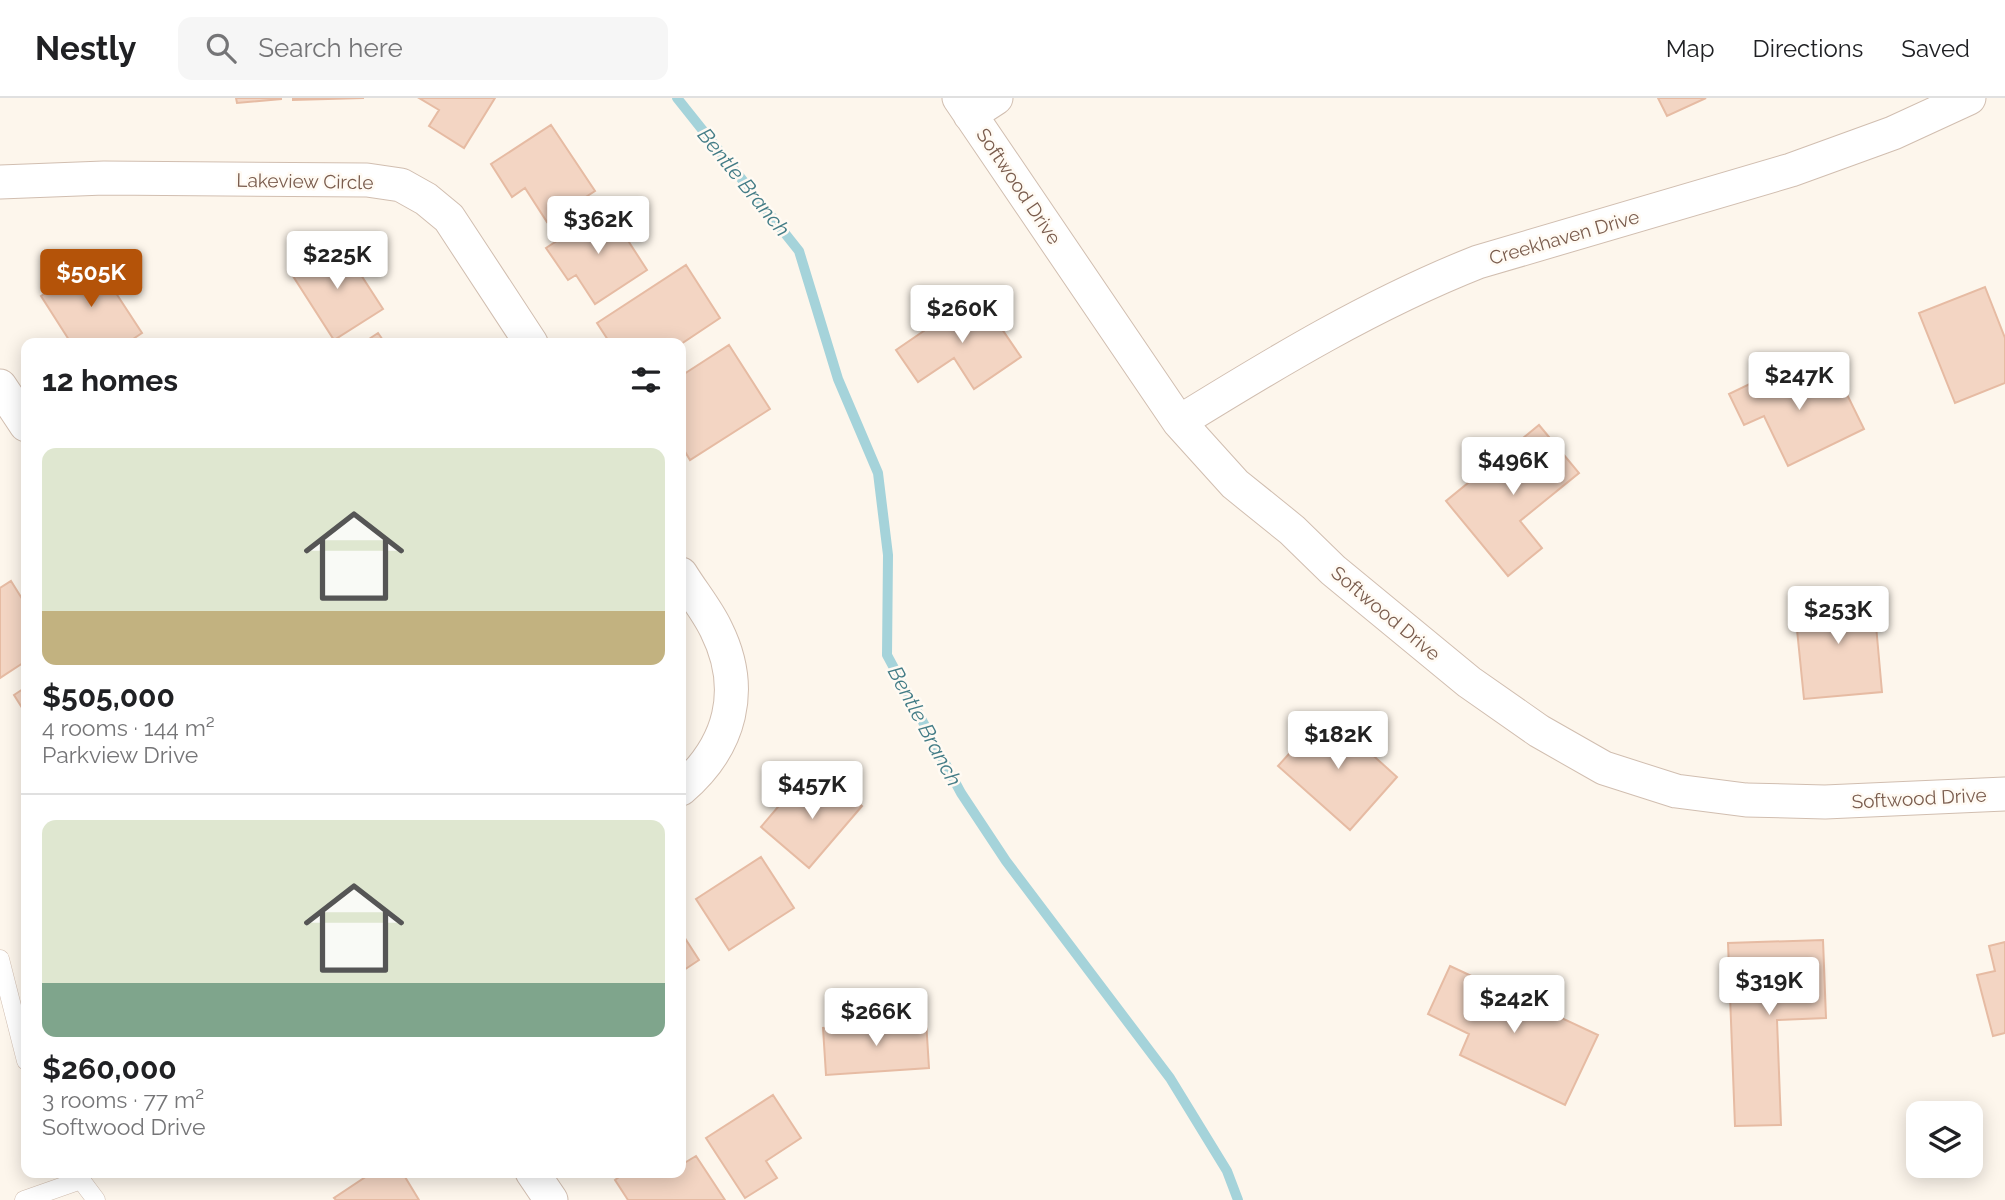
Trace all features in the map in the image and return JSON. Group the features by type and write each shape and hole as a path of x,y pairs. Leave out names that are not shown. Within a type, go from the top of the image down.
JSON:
{"street":[{"name":"Creekhaven Drive","path":"1179,422 1277,361 1374,307 1428,282 1478,262 1791,170 1893,133 1969,98"},
{"name":"Softwood Drive","path":"975,104 1179,422 1235,484 1292,530 1333,570 1469,682 1539,731 1604,768 1676,791 1745,800 1825,803 2005,794"},
{"name":"Lakeview Circle","path":"0,182 104,177 367,180 401,185 425,198 449,218 528,338"},
{"path":"0,386 21,418"},
{"path":"686,582 716,628 729,661 732,694 728,723 715,752 686,784"},
{"path":"536,1178 551,1200"}],"lane":[{"path":"0,959 21,1041"},
{"path":"24,1200 57,1180 80,1181 96,1200"}],"building":[{"path":"236,98 281,98 281,99 237,103"},
{"path":"293,98 364,98 293,100"},
{"path":"419,98 495,98 464,148 429,126 439,110"},
{"path":"1658,98 1706,98 1667,116"},
{"path":"551,125 595,191 547,222 525,188 512,197 491,164"},
{"path":"607,208 647,270 595,304 576,275 568,280 546,248"},
{"path":"339,241 383,309 337,338 333,338 291,273"},
{"path":"95,261 142,333 134,338 68,338 41,296"},
{"path":"686,265 720,318 686,341 686,338 607,338 597,323"},
{"path":"1985,287 2005,338 2005,383 1955,403 1919,313"},
{"path":"978,294 1021,357 974,389 954,358 918,382 896,350"},
{"path":"729,345 770,409 690,460 686,453 686,373"},
{"path":"1789,365 1799,387 1835,370 1864,429 1788,466 1764,416 1744,425 1729,394"},
{"path":"1539,425 1579,473 1520,521 1542,548 1508,576 1446,501"},
{"path":"11,581 21,597 21,664 0,678 0,588"},
{"path":"1873,592 1882,692 1804,699 1794,600"},
{"path":"21,690 21,706 14,695"},
{"path":"1326,713 1397,777 1350,830 1278,766"},
{"path":"828,777 862,806 809,868 761,827 789,794 804,806"},
{"path":"761,857 794,908 729,950 696,899"},
{"path":"686,940 699,960 686,969"},
{"path":"1823,940 1826,1018 1777,1020 1781,1125 1735,1126 1728,943"},
{"path":"2005,942 2005,1033 1993,1036 1977,975 1995,971 1989,946"},
{"path":"1450,966 1598,1035 1565,1105 1460,1055 1469,1034 1428,1014"},
{"path":"926,1020 929,1068 826,1075 823,1028"},
{"path":"773,1095 801,1138 766,1161 777,1178 745,1198 706,1138"},
{"path":"696,1156 725,1200 628,1200 615,1180 686,1178 686,1162"},
{"path":"364,1178 406,1178 419,1200 336,1200 334,1198"}],"waterway":[{"name":"Bentle Branch","path":"677,98 799,251 838,379 878,473 888,555 887,655 961,793 1006,861 1170,1078 1227,1171 1238,1200"}]}
